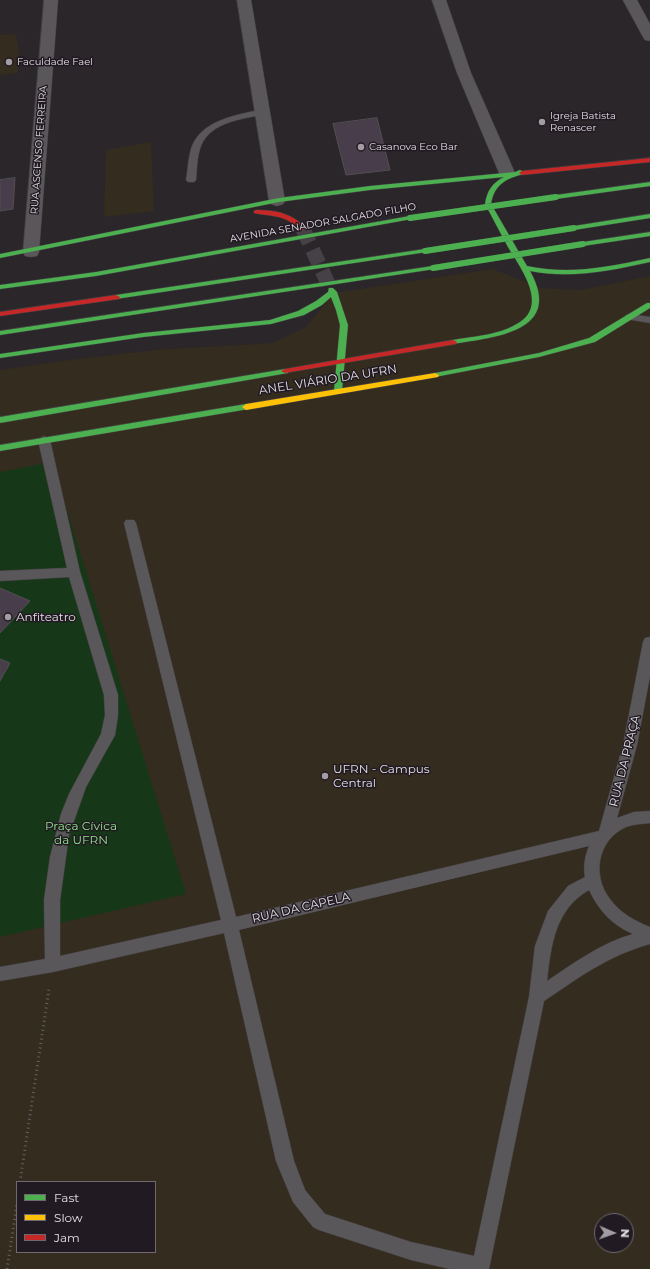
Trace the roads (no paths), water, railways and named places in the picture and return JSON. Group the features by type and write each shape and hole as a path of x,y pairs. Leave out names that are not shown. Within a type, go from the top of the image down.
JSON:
{"main road":[{"path":"0,256 31,252 212,213 277,201 388,185 650,160"},
{"name":"ANEL VIÁRIO DA UFRN","path":"0,420 477,338 518,326 530,319 536,308 538,301 536,291 488,204 490,188 496,182 513,172"},
{"name":"AVENIDA SENADOR SALGADO FILHO","path":"0,287 96,274 410,218 650,184"},
{"path":"212,213 276,213 292,218 303,229"},
{"path":"0,314 650,216"},
{"path":"0,333 650,234"},
{"path":"523,266 540,272 562,273 615,267 650,260"},
{"path":"0,356 143,335 271,322 301,314 319,304 332,291 340,310 344,325 338,391"},
{"name":"ANEL VIÁRIO DA UFRN","path":"0,448 447,373 538,355 592,340 650,305"}],"street":[{"name":"RUA ASCENSO FERREIRA","path":"31,252 51,0"},
{"path":"244,0 277,201"},
{"path":"440,0 464,73 513,172"},
{"path":"630,0 650,37"}],"lane":[{"path":"191,180 197,145 210,128 234,119 262,112"},
{"path":"630,317 650,320"},
{"path":"44,440 74,572 111,695 112,706 108,735 76,792 66,821 54,868 50,935 52,965"},
{"path":"130,523 230,925 285,1161 298,1196 319,1221 411,1251 480,1268 537,997 543,946 553,916 573,890 593,880"},
{"path":"0,576 74,572"},
{"name":"RUA DA PRAÇA","path":"650,642 630,745 604,834 594,850 591,864 593,880 600,899 614,915 633,928 650,935"},
{"path":"604,834 622,821 641,816 650,817"},
{"name":"RUA DA CAPELA","path":"0,974 52,965 230,925 604,834"},
{"path":"537,997 592,960 624,944 650,935"}],"tunnel":[{"path":"303,229 331,290"}],"place":[{"name":"Faculdade Fael","path":"9,62"},
{"name":"Igreja Batista Renascer","path":"542,122"},
{"name":"Casanova Eco Bar","path":"361,147"},
{"name":"Anfiteatro","path":"8,617"},
{"name":"UFRN - Campus Central","path":"325,776"}],"park label":[{"name":"Praça Cívica da UFRN","path":"81,833"}]}
